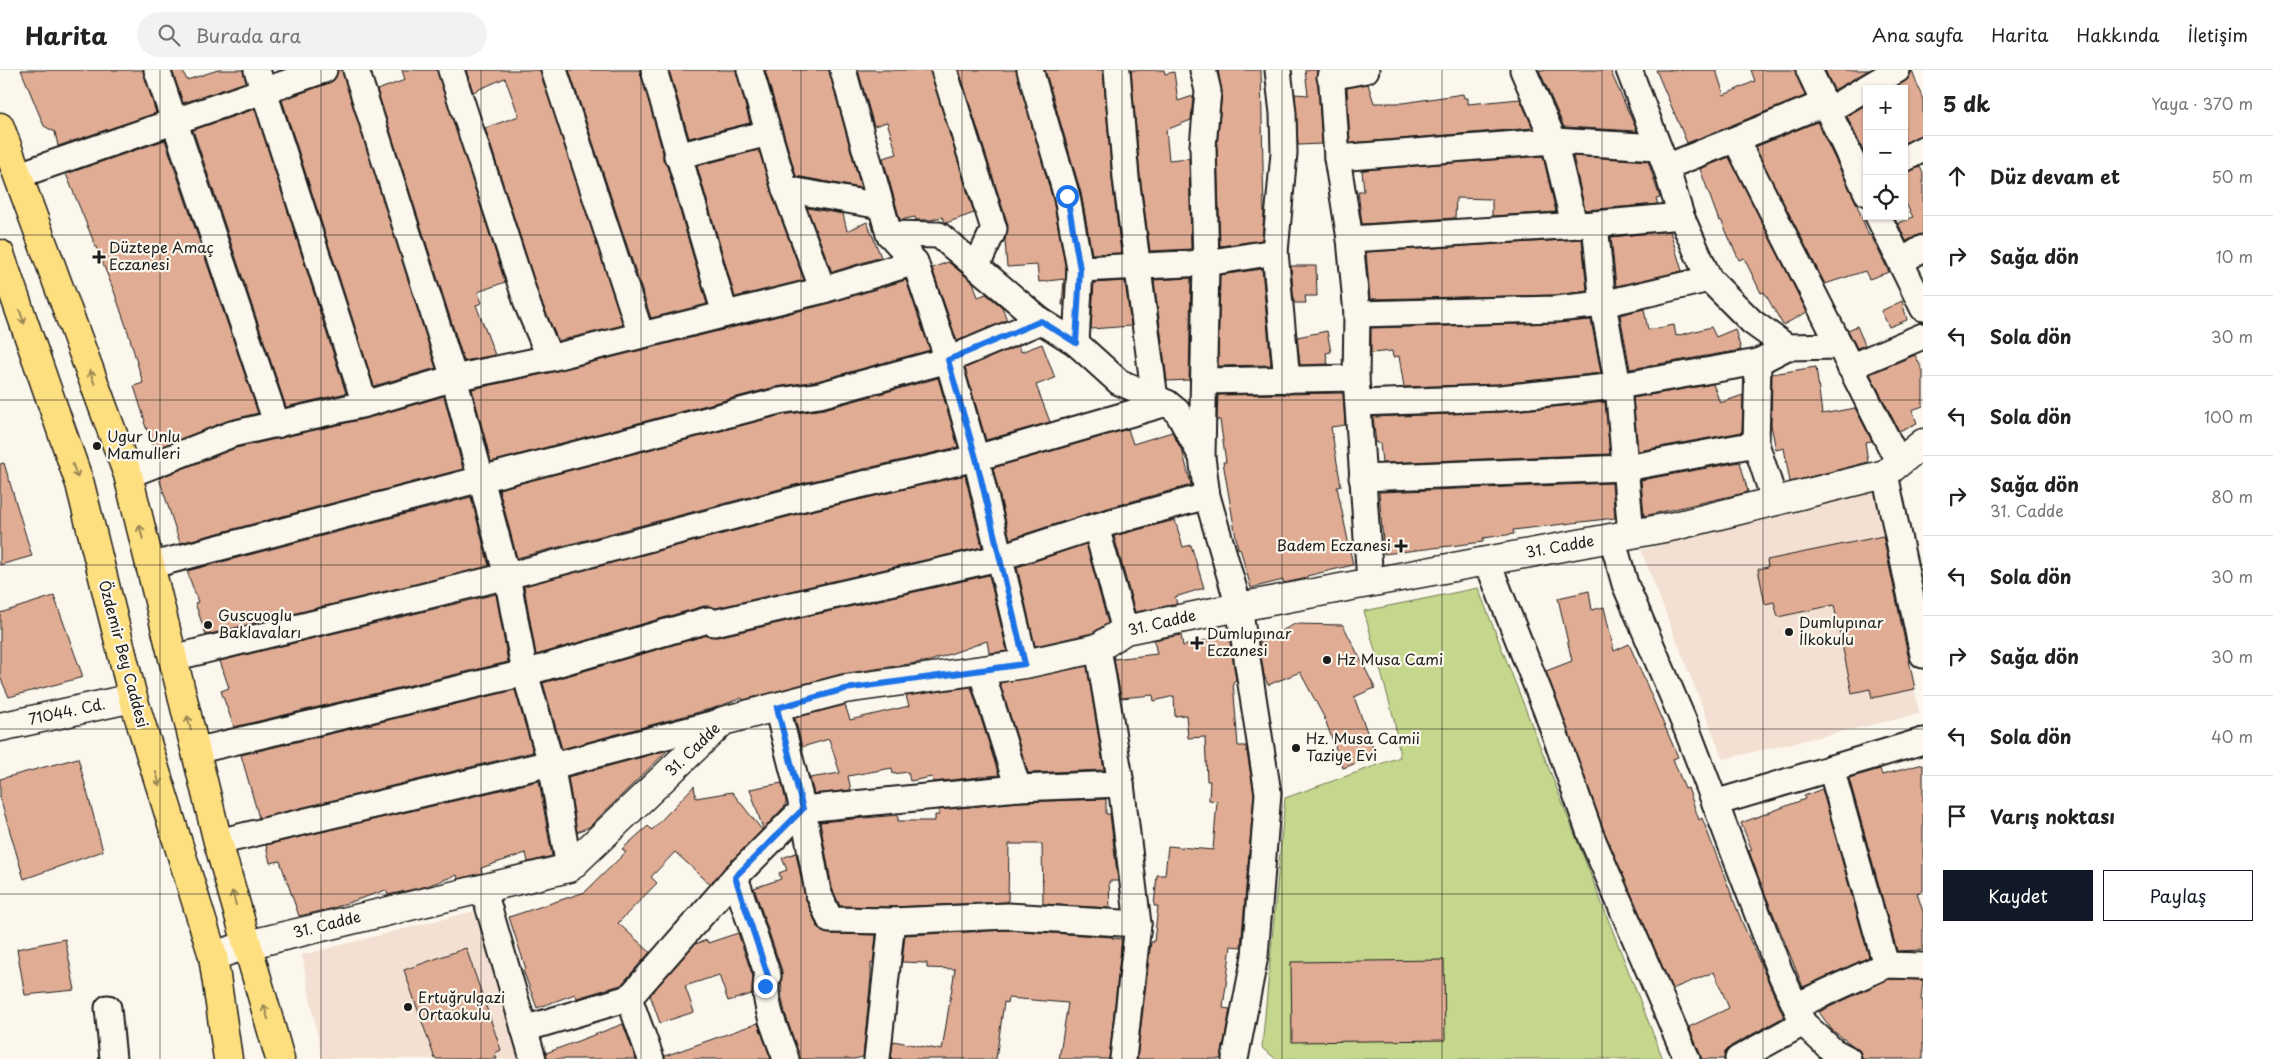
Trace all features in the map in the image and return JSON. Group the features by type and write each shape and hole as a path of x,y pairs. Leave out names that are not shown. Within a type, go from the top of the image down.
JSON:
{"main road":[{"path":"0,127 128,475 218,842 280,1059"},
{"name":"Özdemir Bey Caddesi","path":"0,254 80,484 133,698 213,956 228,1059"}],"street":[{"path":"157,70 277,425"},
{"path":"18,175 174,122 260,81 324,70"},
{"path":"356,70 454,378 507,576 525,673 551,763 569,868"},
{"path":"451,70 528,306 550,358"},
{"path":"554,70 641,335"},
{"path":"654,70 677,156 725,314"},
{"path":"750,70 785,189 823,290"},
{"path":"843,70 888,234 915,262 948,360 976,458 998,558 1025,664"},
{"path":"944,70 994,229 977,264"},
{"path":"1030,70 1067,196 1080,269 1076,343"},
{"path":"1117,70 1126,178 1161,401"},
{"path":"1203,70 1208,91 1203,146 1206,263 1202,457 1208,496 1239,607 1268,793 1255,956 1235,1059"},
{"path":"1278,70 1283,113 1284,153 1275,252 1287,380"},
{"path":"1366,70 1330,74 1337,158 1350,238 1357,314 1356,378 1370,582"},
{"path":"1523,70 1554,142 1584,224 1603,304 1618,386 1626,468 1622,536 1625,584 1686,727 1779,970 1799,1015 1833,1051 1848,1059"},
{"path":"1808,70 1825,108 1863,181"},
{"path":"1337,158 1554,142 1662,157 1736,140 1825,108 1897,70"},
{"path":"1633,71 1681,216 1709,279 1752,322 1787,347 1845,356 1923,336"},
{"path":"260,81 365,404"},
{"path":"677,156 768,133"},
{"path":"1736,140 1845,356 1892,468 1923,656"},
{"path":"1908,157 1923,149"},
{"path":"785,189 881,206"},
{"path":"1350,238 1584,224 1681,216"},
{"path":"1880,220 1923,308"},
{"path":"888,234 939,235 977,264 1041,321 1076,343 1120,382 1161,401 1177,411 1202,457"},
{"path":"1900,262 1923,248"},
{"path":"1080,269 1139,268 1206,263 1275,252"},
{"path":"128,475 232,434 365,404 454,378 550,358 823,290 915,262"},
{"path":"1357,314 1556,309 1603,304 1709,279"},
{"path":"149,566 778,401 820,395 948,360 1041,321"},
{"path":"1358,403 1500,398 1618,386 1758,362 1787,347"},
{"path":"1758,362 1756,444 1775,502"},
{"path":"1204,380 1356,378"},
{"path":"173,658 507,576 799,499 976,458 1161,401"},
{"name":"31. Cadde","path":"213,956 247,945 569,868 723,720 777,708 845,689 1025,664 1098,648 1125,630 1370,582 1676,526 1775,502 1892,468 1923,443"},
{"path":"1362,478 1626,468 1756,444"},
{"path":"195,751 525,673 708,620 714,623 998,558 1096,527 1208,496"},
{"path":"1096,527 1125,630"},
{"path":"1487,561 1547,712 1591,836 1687,1059"},
{"path":"1098,648 1120,784 1138,924 1123,1059"},
{"path":"981,670 1018,788"},
{"name":"71044. Cd.","path":"0,727 133,698"},
{"path":"777,708 803,809 818,892 830,920 892,921 1008,916 1138,924"},
{"path":"218,842 551,763 560,764 723,720"},
{"path":"1715,803 1923,741"},
{"path":"1831,768 1886,965"},
{"path":"524,1029 629,998 735,877 803,809 1018,788 1120,784"},
{"path":"735,877 768,976 765,986 770,1011 786,1059"},
{"path":"483,888 533,1059"},
{"path":"877,1059 892,921"},
{"path":"1738,1059 1799,1015 1886,965 1923,966"},
{"path":"629,998 651,1059"},
{"path":"108,1008 113,1059"}],"shaded area":[{"name":"Dumlupınar İlkokulu","path":"1877,484 1919,714 1723,759 1641,550"},
{"name":"Ertuğrulgazi Ortaokulu","path":"474,911 521,1059 322,1059 302,955"}],"green space":[{"path":"1478,588 1663,1059 1276,1059 1262,1048 1285,798 1400,757 1394,719 1364,611"}],"building":[{"path":"21,70 143,70 156,113 58,146 55,132 44,126"},
{"path":"172,70 182,70 187,80 218,70 243,70 246,82 183,103"},
{"path":"338,70 342,70 436,368 374,386 282,100 329,83 335,79"},
{"path":"402,70 437,70 505,282 478,292 482,303 476,305 495,355 464,361 377,90 405,80"},
{"path":"466,70 540,70 623,325 558,341 541,301 485,128 519,116 505,78 473,92"},
{"path":"569,70 640,70 663,153 663,160 667,166 707,304 651,318"},
{"path":"669,70 736,70 750,123 689,138"},
{"path":"765,70 829,70 861,188 796,176"},
{"path":"858,70 930,70 974,213 946,223 942,217 931,220 916,220 915,217 900,220 883,158 897,154 887,122 874,126"},
{"path":"959,70 1016,70 1053,200 1066,270 1064,305 1062,305 1064,279 1039,282 1037,265 1007,267 1005,240 1008,225"},
{"path":"1045,70 1103,70 1112,179 1121,253 1092,254 1081,193"},
{"path":"1131,70 1164,70 1165,74 1174,72 1178,101 1193,96 1191,120 1166,130 1169,160 1189,158 1191,249 1150,251 1140,176"},
{"path":"1218,70 1261,70 1264,214 1262,240 1220,246 1217,146 1222,92"},
{"path":"1305,70 1317,70 1322,144 1298,145 1295,94 1308,95"},
{"path":"1539,70 1610,70 1637,131 1564,127"},
{"path":"1656,70 1716,70 1724,95 1755,81 1751,70 1795,70 1805,96 1687,143"},
{"path":"1825,70 1869,70 1834,90"},
{"path":"1912,70 1923,100 1923,135 1908,141 1908,85 1899,85 1909,78"},
{"path":"1368,84 1374,103 1403,103 1463,94 1464,98 1468,98 1468,104 1520,99 1533,128 1350,143 1347,88"},
{"path":"1863,106 1863,150 1847,116"},
{"path":"255,109 346,393 286,407 193,130"},
{"path":"1817,122 1855,200 1869,236 1871,235 1889,272 1869,279 1865,271 1825,284 1755,147"},
{"path":"165,140 258,413 227,421 154,449 134,386 143,383 128,332 114,291 66,174"},
{"path":"759,150 772,194 804,280 735,297 697,166"},
{"path":"1543,156 1556,212 1492,216 1492,199 1456,198 1455,218 1362,224 1358,191 1364,191 1362,170"},
{"path":"1573,156 1648,161 1660,198 1656,199 1658,204 1585,210"},
{"path":"1729,157 1807,312 1783,325 1764,292 1761,293 1744,258 1739,260 1721,220 1719,221 1700,169"},
{"path":"1920,167 1923,173 1923,234 1906,241 1898,223 1913,217 1908,208 1908,172"},
{"path":"807,208 843,214 847,231 867,222 881,257 832,272"},
{"path":"1670,231 1682,271 1616,286 1611,237"},
{"path":"1582,239 1587,291 1555,295 1370,299 1366,252"},
{"path":"948,262 973,282 978,297 986,294 1002,307 1007,320 957,341 932,268"},
{"path":"1291,266 1316,266 1317,296 1305,296 1306,303 1294,303"},
{"path":"1262,269 1271,365 1218,366 1220,275"},
{"path":"1191,278 1189,380 1167,381 1154,280"},
{"path":"906,280 930,350 817,381 775,387 491,462 472,389 553,372 827,304"},
{"path":"1125,281 1131,326 1091,329 1094,283"},
{"path":"1902,301 1907,320 1889,327 1881,311"},
{"path":"1644,309 1648,330 1674,325 1676,336 1711,327 1716,337 1735,329 1741,350 1630,369 1620,315"},
{"path":"1591,320 1601,373 1499,384 1404,387 1399,356 1393,357 1392,351 1371,353 1371,328 1556,323"},
{"path":"1857,326 1865,345 1857,348 1848,330"},
{"path":"1327,331 1331,352 1326,353 1328,364 1300,365 1297,337"},
{"path":"1042,344 1055,378 1036,385 1050,422 986,440 965,368 1018,346 1021,352"},
{"path":"1915,355 1923,371 1923,406 1912,410 1917,423 1899,431 1870,374"},
{"path":"1816,367 1822,414 1855,408 1872,441 1865,442 1868,462 1790,482 1784,448 1776,450 1771,425 1772,374"},
{"path":"938,378 958,447 795,485 517,558 499,489 782,415 824,409"},
{"path":"1713,384 1720,403 1743,395 1742,432 1638,451 1633,398"},
{"path":"1343,393 1345,425 1331,427 1341,486 1337,487 1353,565 1307,576 1307,578 1284,583 1283,580 1251,588 1240,548 1238,549 1223,462 1226,462 1220,420 1217,420 1218,395"},
{"path":"444,396 463,469 180,543 159,478 236,448 368,418"},
{"path":"1605,402 1610,454 1382,463 1380,443 1376,443 1373,417 1501,412"},
{"path":"1128,429 1133,444 1172,432 1183,453 1191,485 1086,514 1010,539 993,468"},
{"path":"1740,462 1748,492 1644,516 1641,480"},
{"path":"4,463 32,556 0,565 0,464"},
{"path":"965,475 982,547 716,608 704,606 536,655 524,586 802,513"},
{"path":"1612,483 1615,518 1513,530 1514,534 1483,538 1483,542 1384,554 1379,492"},
{"path":"471,497 489,566 206,635 195,603 198,602 187,571"},
{"path":"1175,520 1183,547 1191,545 1204,588 1175,597 1177,604 1135,612 1114,536"},
{"path":"1883,536 1915,689 1872,698 1870,689 1852,693 1834,605 1778,617 1774,602 1765,604 1758,569 1768,567 1767,560"},
{"path":"1086,544 1108,623 1092,633 1035,646 1017,567"},
{"path":"989,575 1007,651 989,653 987,641 930,661 841,674 743,700 742,698 714,708 562,749 543,683 707,635 717,637"},
{"path":"1589,591 1592,610 1604,607 1614,651 1629,644 1678,757 1673,759 1685,789 1688,788 1699,820 1702,818 1742,922 1784,1017 1731,1046 1725,1052 1724,1059 1702,1059 1689,1027 1729,1008 1714,972 1672,989 1604,831 1546,671 1572,661 1558,598"},
{"path":"496,594 508,662 234,727 221,691 229,688 220,661"},
{"path":"54,596 83,677 9,697 0,677 0,613"},
{"path":"1295,624 1343,625 1375,688 1354,697 1376,756 1343,768 1324,717 1300,672 1268,685 1264,675 1259,643 1281,635 1279,632"},
{"path":"1229,634 1236,680 1233,682 1238,746 1246,746 1254,794 1241,947 1231,946 1223,1008 1230,1009 1221,1059 1137,1059 1151,942 1154,942 1158,906 1154,906 1157,875 1165,875 1168,846 1213,850 1217,801 1209,800 1210,781 1207,781 1205,737 1188,738 1186,715 1175,716 1174,696 1154,701 1153,695 1121,698 1114,659 1157,654 1154,640 1181,635 1183,646"},
{"path":"1087,666 1104,770 1028,773 1000,683"},
{"path":"971,687 999,775 933,782 932,777 910,781 908,772 893,774 892,768 848,776 851,790 814,794 810,778 840,773 829,739 802,747 795,718 845,705 850,720 909,706 906,696"},
{"path":"515,690 533,752 259,818 241,755"},
{"path":"668,750 589,827 577,832 568,777"},
{"path":"78,758 103,851 24,879 0,798 0,779"},
{"path":"1923,764 1923,891 1917,893 1923,912 1923,950 1897,951 1849,778 1880,769 1882,775"},
{"path":"539,781 552,856 528,862 526,853 481,868 482,873 458,879 457,875 427,886 388,895 386,890 330,909 299,916 280,861 270,863 266,845"},
{"path":"782,783 786,802 785,806 763,829 750,789"},
{"path":"694,786 696,798 732,792 762,830 710,884 675,852 651,877 657,883 618,923 650,952 621,985 577,998 575,994 537,1008 523,970 526,969 509,917 585,892 626,852 622,849 648,826 652,830"},
{"path":"1822,789 1869,957 1803,987 1759,879 1749,851 1752,850 1741,823 1805,799 1804,796"},
{"path":"1106,799 1106,814 1110,814 1118,881 1109,881 1110,908 1043,904 1042,844 1009,844 1008,902 892,907 840,906 832,888 820,822 898,815 898,821 935,821 935,815 939,815 938,810 1019,802"},
{"path":"796,853 805,897 817,926 822,932 830,934 876,935 873,963 871,963 863,1057 854,1059 800,1059 781,994 782,971 754,888 781,879 779,873 787,870 782,858"},
{"path":"1007,930 1122,939 1109,1059 1059,1059 1068,1003 1008,998 1007,1003 1004,1002 996,1059 891,1059 893,1041 942,1050 955,969 927,968 927,963 902,962 905,935"},
{"path":"738,933 753,977 752,994 728,1001 719,975 685,986 694,1012 660,1023 650,995 695,944 707,940 708,943"},
{"path":"65,939 75,990 25,995 17,949"},
{"path":"466,948 501,1050 495,1053 497,1059 435,1059 404,970"},
{"path":"1444,960 1445,1040 1292,1042 1291,962"},
{"path":"1889,979 1923,980 1921,1000 1923,1000 1923,1059 1862,1059 1860,1051 1832,1030 1819,1012"},
{"path":"758,1023 771,1059 665,1059 665,1056"},
{"path":"623,1024 636,1059 547,1059 546,1053"}],"place":[{"name":"Düztepe Amaç Eczanesi","path":"99,257"},
{"name":"Ugur Unlu Mamulleri","path":"97,446"},
{"name":"Badem Eczanesi","path":"1401,546"},
{"name":"Guscuoglu Baklavaları","path":"208,625"},
{"name":"Dumlupınar İlkokulu","path":"1789,632"},
{"name":"Dumlupınar Eczanesi","path":"1197,643"},
{"name":"Hz Musa Cami","path":"1327,660"},
{"name":"Hz. Musa Camii Taziye Evi","path":"1296,748"},
{"name":"Ertuğrulgazi Ortaokulu","path":"408,1007"}],"route":[{"path":"765,986 768,976 735,877 803,809 777,708 845,689 1025,664 998,558 976,458 948,360 1041,321 1076,343 1080,269 1067,196"}]}
